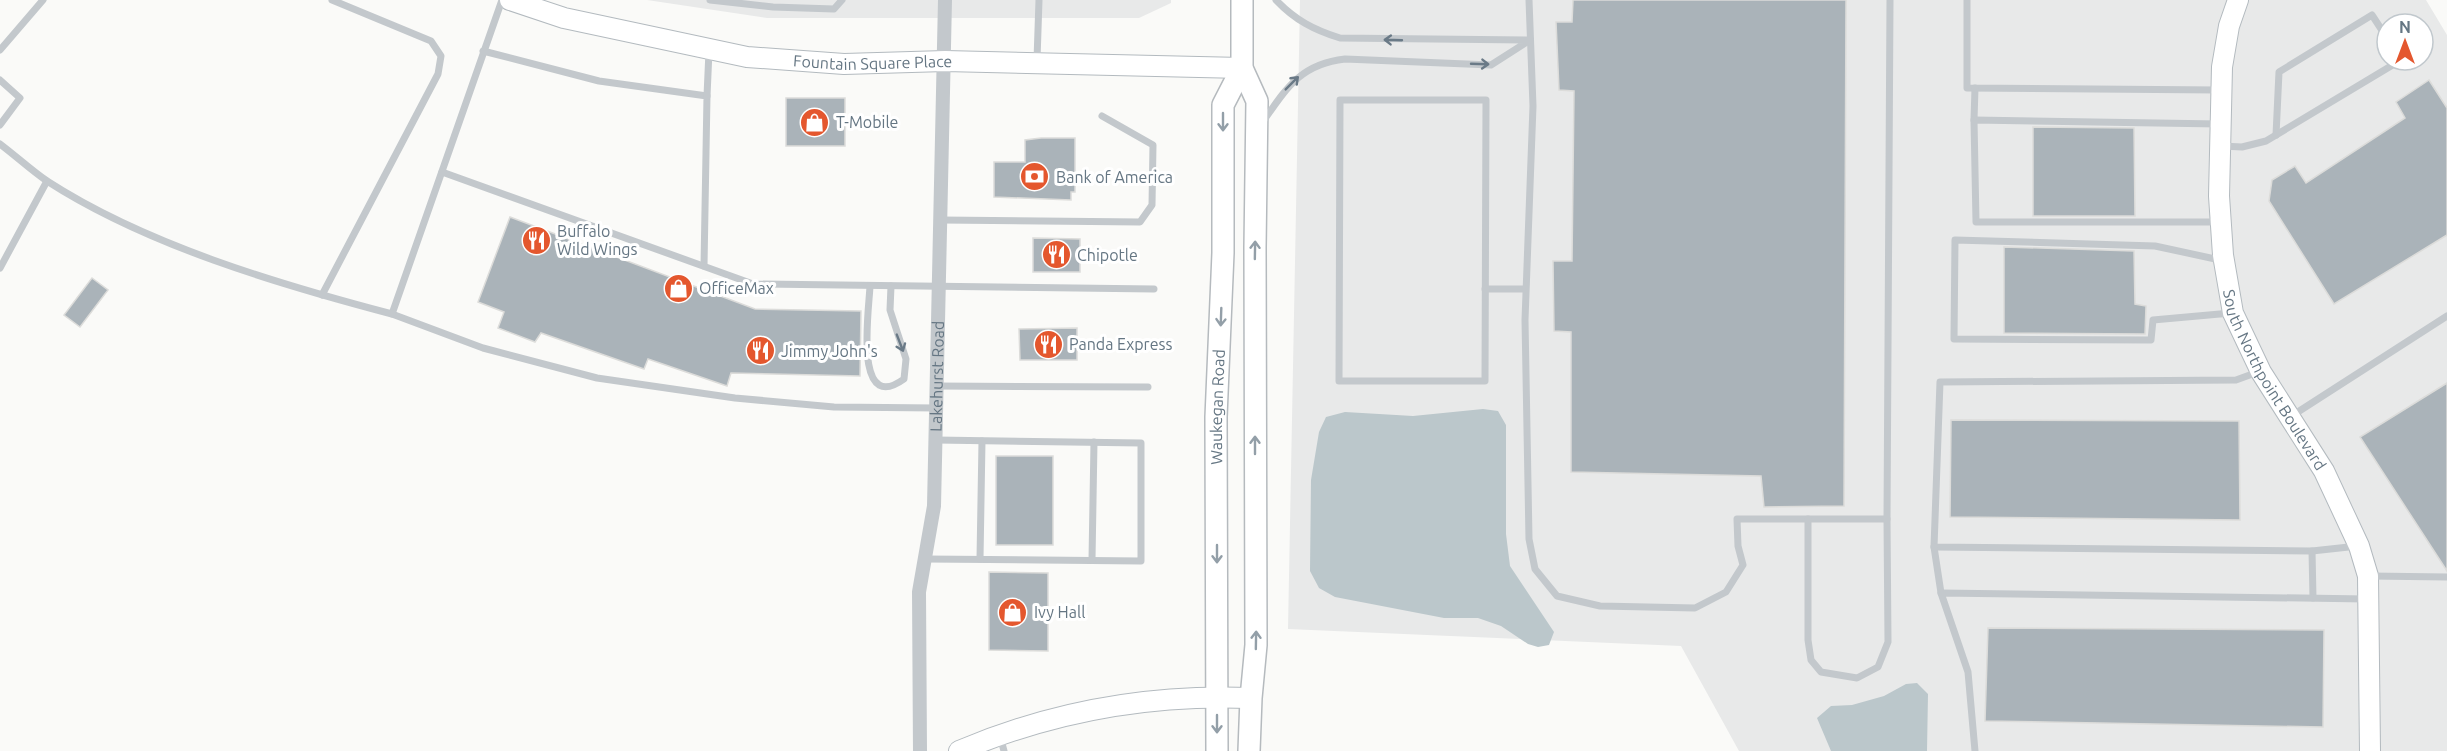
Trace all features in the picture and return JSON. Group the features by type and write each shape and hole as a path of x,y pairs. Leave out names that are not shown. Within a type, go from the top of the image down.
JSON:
{"main road":[{"name":"Waukegan Road","path":"1242,0 1242,68 1257,101 1258,130 1255,247 1256,645 1249,751"},
{"name":"Waukegan Road","path":"1217,751 1216,417 1223,253 1223,105 1242,68"}],"street":[{"name":"Fountain Square Place","path":"510,0 564,18 747,57 844,64 945,61 1242,68"},
{"name":"Lakehurst Road","path":"920,751 919,592 934,506 945,0"},
{"name":"South Northpoint Boulevard","path":"2238,0 2229,26 2219,124 2221,222 2224,260 2233,313 2261,372 2324,471 2359,546 2368,576 2370,751"},
{"path":"959,751 1002,742 1096,708 1147,700 1251,698"}],"lane":[{"path":"0,50 43,0"},
{"path":"322,296 438,74 441,56 431,41 332,0"},
{"path":"392,314 502,0"},
{"path":"710,0 774,7 834,9 842,0"},
{"path":"1037,63 1039,0"},
{"path":"1276,0 1288,13 1313,30 1340,38 1530,40"},
{"path":"1529,0 1533,106 1525,289 1529,539 1534,569 1557,596 1600,606 1695,608 1726,592 1743,565 1738,546 1737,519 1887,519"},
{"path":"1808,519 1808,640 1811,660 1821,672 1857,678 1878,668 1888,642 1890,0"},
{"path":"1967,0 1967,88 2221,90"},
{"path":"2276,135 2279,72 2373,15 2375,18"},
{"path":"1258,130 1291,81 1324,61 1344,59 1491,65 1530,40"},
{"path":"704,266 706,96 709,48"},
{"path":"483,51 599,81 706,96"},
{"path":"2219,146 2242,147 2266,141 2381,72"},
{"path":"0,80 20,99 0,125"},
{"path":"1975,88 1976,222 2221,222"},
{"path":"1340,100 1486,100 1485,289 1485,381 1339,381 1340,100"},
{"path":"941,220 1140,222 1152,205 1153,145 1102,116"},
{"path":"1974,120 2219,124"},
{"path":"0,144 47,181 133,227 322,296 392,314 483,348 597,378 778,402 834,407 936,408"},
{"path":"442,172 753,284 1154,289"},
{"path":"0,268 47,181"},
{"path":"2224,260 2155,246 1955,240 1954,339 2151,340 2152,320 2233,313"},
{"path":"870,286 867,366 873,381 880,386 893,387 904,379 906,359 890,310 891,286"},
{"path":"1485,289 1525,289"},
{"path":"2290,417 2447,316"},
{"path":"1975,751 1968,672 1941,593 1934,547 1940,382 2236,380 2261,372"},
{"path":"936,386 1148,387"},
{"path":"926,559 1141,561 1141,443 936,440"},
{"path":"980,559 982,441"},
{"path":"1092,560 1094,442"},
{"path":"1934,547 2312,551 2359,546"},
{"path":"2312,551 2313,598"},
{"path":"2368,576 2447,577"},
{"path":"1941,593 2369,599"}],"shaded area":[{"path":"647,0 1171,0 1171,3 1139,18 767,18"},
{"path":"1300,0 2426,0 2433,12 2375,12 2375,72 2435,72 2435,15 2447,35 2447,751 1739,751 1681,646 1288,629"},
{"path":"1483,409 1498,411 1506,425 1506,534 1510,566 1554,632 1549,645 1538,647 1528,644 1501,626 1478,618 1444,618 1335,597 1319,588 1310,571 1311,480 1319,432 1326,417 1345,412 1413,416"},
{"path":"1917,683 1928,694 1927,751 1831,751 1817,718 1831,706 1852,705 1884,696 1906,684"}],"building":[{"path":"1573,0 1846,0 1844,506 1764,507 1761,476 1571,472 1571,332 1554,331 1553,261 1572,261 1574,91 1559,90 1556,22 1572,22"},
{"path":"2429,80 2447,108 2447,235 2334,304 2269,201 2272,180 2295,166 2306,183 2405,118 2396,102"},
{"name":"T-Mobile","path":"786,98 845,98 845,146 786,146"},
{"path":"2033,127 2134,128 2135,216 2033,216"},
{"name":"Bank of America","path":"1075,138 1075,192 1071,192 1071,200 994,197 994,162 1025,162 1025,140"},
{"path":"510,217 755,309 861,311 860,376 731,373 727,386 648,359 644,369 541,333 535,342 498,328 504,312 478,302"},
{"name":"Chipotle","path":"1033,238 1080,239 1080,272 1033,272"},
{"path":"2004,247 2134,251 2135,304 2146,306 2145,334 2004,333"},
{"path":"92,278 108,290 80,327 64,315"},
{"name":"Panda Express","path":"1077,328 1077,360 1020,360 1019,329"},
{"path":"2447,383 2447,571 2360,437"},
{"path":"1951,420 2239,421 2240,520 1950,517"},
{"path":"996,456 1053,456 1053,545 996,545"},
{"path":"989,572 1048,573 1048,651 989,650"},
{"path":"1988,628 2324,630 2323,727 1985,721"}],"place":[{"name":"T-Mobile","path":"815,122"},
{"name":"Bank of America","path":"1035,177"},
{"name":"Buffalo Wild Wings","path":"536,240"},
{"name":"Chipotle","path":"1056,255"},
{"name":"OfficeMax","path":"678,288"},
{"name":"Panda Express","path":"1048,344"},
{"name":"Jimmy John's","path":"760,351"},
{"name":"Ivy Hall","path":"1013,612"}]}
